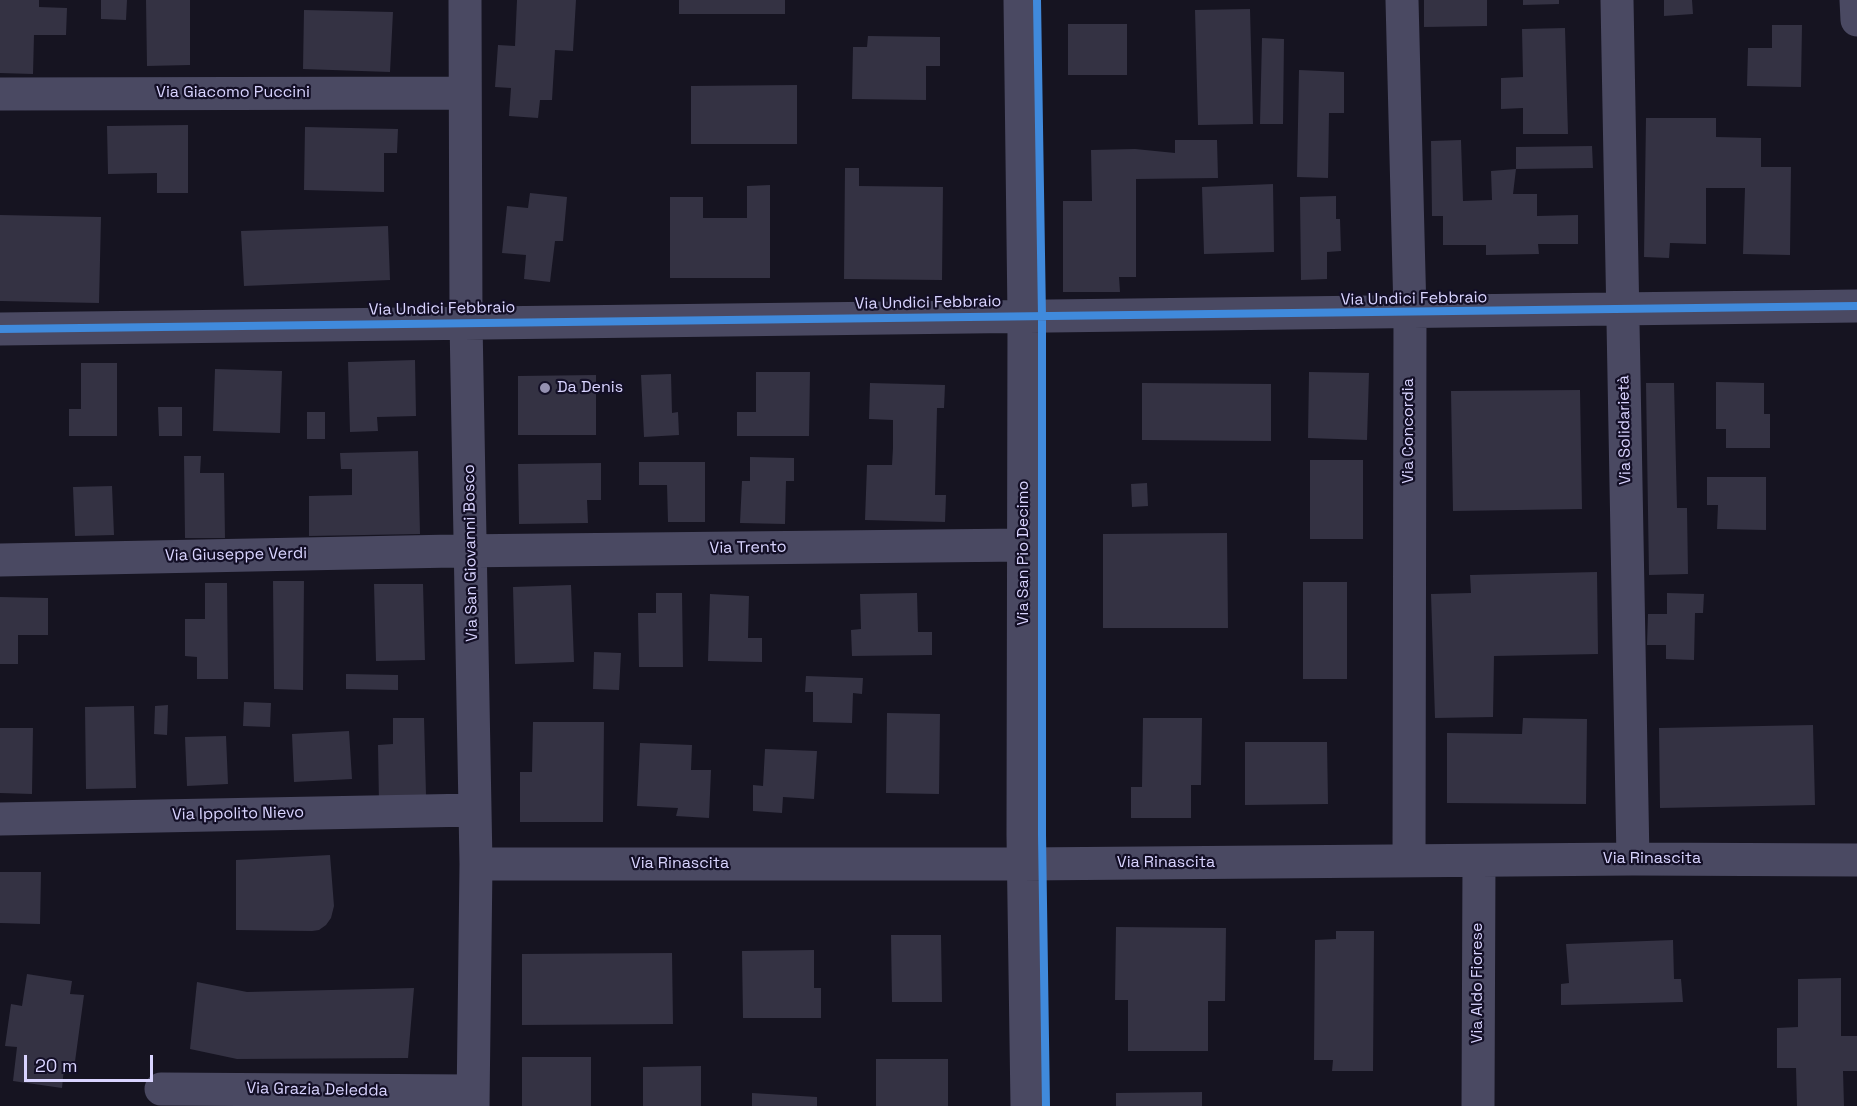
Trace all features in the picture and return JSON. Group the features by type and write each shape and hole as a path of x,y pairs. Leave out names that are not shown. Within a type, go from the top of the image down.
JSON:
{"street":[{"name":"Via San Giovanni Bosco","path":"465,0 466,322 476,864 472,1098"},
{"name":"Via San Pio Decimo","path":"1020,0 1024,316 1023,864 1027,1106"},
{"name":"Via Concordia","path":"1402,0 1410,313 1409,861"},
{"name":"Via Solidarietà","path":"1617,0 1633,859"},
{"path":"1856,0 1857,20"},
{"name":"Via Giacomo Puccini","path":"0,94 465,93"},
{"name":"Via Undici Febbraio","path":"0,329 1857,306"},
{"name":"Via Trento","path":"471,550 1024,545"},
{"name":"Via Giuseppe Verdi","path":"0,560 471,550"},
{"name":"Via Ippolito Nievo","path":"0,819 475,810"},
{"name":"Via Rinascita","path":"476,864 1857,860"},
{"name":"Via Aldo Fiorese","path":"1478,1106 1479,861"},
{"name":"Via Grazia Deledda","path":"161,1089 472,1098"}],"building":[{"path":"0,0 39,0 39,7 67,8 66,35 34,35 33,74 0,73"},
{"path":"101,0 127,0 126,20 101,19"},
{"path":"146,0 190,0 190,65 147,66"},
{"path":"517,0 576,0 573,51 555,50 552,100 540,100 538,118 509,116 511,88 495,87 498,45 515,46"},
{"path":"679,0 785,0 785,14 679,14"},
{"path":"1424,0 1487,0 1487,26 1424,27"},
{"path":"1523,0 1559,0 1559,4 1523,5"},
{"path":"1664,0 1692,0 1693,14 1664,16"},
{"path":"1250,9 1253,124 1198,125 1195,10"},
{"path":"304,10 393,12 390,72 303,69"},
{"path":"1068,24 1127,24 1127,75 1068,75"},
{"path":"1772,25 1802,25 1801,87 1747,86 1748,48 1772,48"},
{"path":"1565,28 1568,134 1523,134 1523,108 1501,109 1501,78 1523,77 1522,29"},
{"path":"868,36 940,37 940,66 926,66 926,100 852,99 853,47 867,47"},
{"path":"1262,38 1284,39 1283,124 1260,124"},
{"path":"1299,70 1344,72 1344,113 1329,113 1328,178 1297,177"},
{"path":"797,85 797,144 691,144 691,86"},
{"path":"1646,118 1716,118 1716,137 1761,138 1761,167 1791,167 1790,255 1743,254 1745,188 1706,188 1706,244 1670,243 1669,258 1644,257"},
{"path":"188,125 188,193 157,193 157,173 108,174 107,126"},
{"path":"305,127 398,129 397,153 384,153 384,192 304,190"},
{"path":"1175,140 1217,140 1218,178 1136,179 1136,277 1119,277 1120,292 1063,292 1063,201 1092,201 1091,150 1135,149 1175,153"},
{"path":"1461,140 1463,201 1492,200 1491,171 1516,169 1513,194 1537,194 1537,216 1578,215 1578,244 1538,244 1539,254 1486,255 1486,245 1443,245 1443,216 1432,216 1431,141"},
{"path":"1592,146 1593,168 1516,169 1516,147"},
{"path":"845,168 859,168 859,186 943,187 942,280 844,279"},
{"path":"1273,184 1274,252 1204,254 1202,187"},
{"path":"770,185 770,278 670,278 670,197 703,197 703,218 747,218 747,186"},
{"path":"530,193 567,197 563,241 555,241 550,282 524,279 526,255 502,253 507,206 528,208"},
{"path":"1336,196 1336,219 1340,219 1341,251 1327,252 1327,279 1301,280 1300,197"},
{"path":"0,215 101,217 99,303 0,301"},
{"path":"388,226 390,280 244,286 241,231"},
{"path":"415,360 416,416 377,417 378,431 350,432 348,362"},
{"path":"81,363 117,363 117,436 69,436 69,409 81,409"},
{"path":"215,369 282,371 280,433 213,431"},
{"path":"756,372 810,372 809,436 737,436 737,412 756,412"},
{"path":"1309,372 1369,373 1367,440 1308,438"},
{"path":"671,374 672,413 678,412 679,435 644,437 641,375"},
{"path":"596,375 596,435 518,435 518,376"},
{"path":"1716,382 1764,383 1764,414 1770,414 1770,448 1726,448 1726,429 1716,429"},
{"path":"870,383 945,385 944,408 937,408 935,495 946,495 945,522 865,520 867,465 892,465 893,448 893,420 869,419"},
{"path":"1142,383 1271,384 1271,441 1142,440"},
{"path":"1646,383 1674,383 1677,508 1687,508 1688,574 1649,575"},
{"path":"1580,390 1582,509 1453,511 1451,391"},
{"path":"158,407 182,407 182,436 159,436"},
{"path":"307,412 325,412 325,439 307,439"},
{"path":"418,451 420,534 309,536 309,496 352,495 352,469 341,469 340,453"},
{"path":"184,456 201,456 200,473 224,473 225,538 185,538"},
{"path":"750,457 794,458 794,481 786,481 785,524 740,523 742,481 750,481"},
{"path":"1310,460 1363,460 1363,539 1310,539"},
{"path":"639,462 705,462 705,522 668,522 667,485 639,485"},
{"path":"601,463 601,500 587,500 588,523 519,524 518,464"},
{"path":"1707,477 1766,477 1766,530 1717,529 1718,505 1707,505"},
{"path":"1147,483 1148,506 1132,507 1131,484"},
{"path":"112,486 114,535 75,536 73,487"},
{"path":"1227,533 1228,628 1103,628 1103,534"},
{"path":"1597,572 1598,654 1494,656 1493,717 1435,718 1431,594 1471,593 1470,575"},
{"path":"273,581 304,581 303,690 274,689"},
{"path":"1303,582 1347,582 1347,679 1303,679"},
{"path":"205,583 227,583 228,679 197,679 197,657 185,656 185,619 205,619"},
{"path":"374,584 423,584 425,660 376,661"},
{"path":"571,585 574,662 515,664 513,587"},
{"path":"656,593 682,593 683,667 639,667 638,613 656,613"},
{"path":"917,593 918,632 932,632 932,655 852,656 851,630 861,629 860,594"},
{"path":"1667,593 1704,594 1703,613 1695,613 1694,660 1666,659 1666,645 1647,645 1648,614 1667,614"},
{"path":"710,594 749,596 748,638 762,638 762,662 708,661"},
{"path":"0,597 48,598 48,635 18,635 18,664 0,664"},
{"path":"594,652 621,653 619,690 593,689"},
{"path":"346,674 398,675 398,690 346,689"},
{"path":"806,676 863,678 862,694 853,693 852,723 813,722 813,692 805,692"},
{"path":"244,702 271,703 270,727 243,726"},
{"path":"168,705 167,735 154,734 155,706"},
{"path":"134,706 136,788 86,789 85,707"},
{"path":"887,713 940,714 939,794 886,793"},
{"path":"393,718 424,718 426,795 379,804 378,745 393,744"},
{"path":"1143,718 1202,718 1201,785 1191,785 1191,818 1131,818 1131,787 1142,787"},
{"path":"1523,718 1587,719 1586,804 1447,803 1447,733 1522,734"},
{"path":"533,722 604,722 603,822 520,822 520,772 532,772"},
{"path":"1813,725 1815,805 1660,808 1659,728"},
{"path":"0,728 33,728 32,794 0,793"},
{"path":"349,731 352,779 294,782 292,734"},
{"path":"226,736 228,784 187,786 185,737"},
{"path":"1245,742 1327,742 1328,804 1245,805"},
{"path":"640,743 692,745 691,770 711,770 709,818 676,816 678,808 637,806"},
{"path":"765,749 817,751 814,799 783,797 782,813 753,811 753,785 763,786"},
{"path":"330,855 334,906 331,918 326,925 319,930 312,931 236,930 236,860"},
{"path":"0,872 41,872 40,924 0,923"},
{"path":"1116,927 1226,928 1225,1001 1208,1001 1208,1051 1128,1051 1128,1000 1115,1000"},
{"path":"1336,931 1374,931 1373,1071 1332,1071 1333,1060 1314,1060 1315,940 1336,939"},
{"path":"891,935 941,935 942,1002 892,1002"},
{"path":"1673,940 1674,979 1681,979 1683,1002 1561,1005 1561,984 1569,983 1566,944"},
{"path":"814,950 814,988 821,988 821,1018 743,1018 742,951"},
{"path":"672,953 673,1024 522,1025 522,954"},
{"path":"27,974 72,981 70,994 84,995 74,1069 64,1068 62,1088 13,1081 17,1047 5,1046 11,1004 22,1006"},
{"path":"1841,978 1841,1036 1857,1036 1857,1071 1843,1071 1844,1106 1797,1106 1796,1068 1777,1068 1777,1028 1798,1027 1798,979"},
{"path":"197,982 247,992 414,988 408,1058 237,1059 190,1049"},
{"path":"522,1057 591,1057 591,1106 522,1106"},
{"path":"876,1059 948,1059 948,1106 876,1106"},
{"path":"701,1066 701,1106 643,1106 643,1067"},
{"path":"1202,1092 1202,1106 1116,1106 1116,1093"},
{"path":"752,1093 817,1097 817,1106 752,1106"}],"cycle path":[{"path":"1037,0 1042,316 1042,835 1046,1106"},
{"path":"0,329 1857,306"}],"place":[{"name":"Da Denis","path":"545,388"}]}
